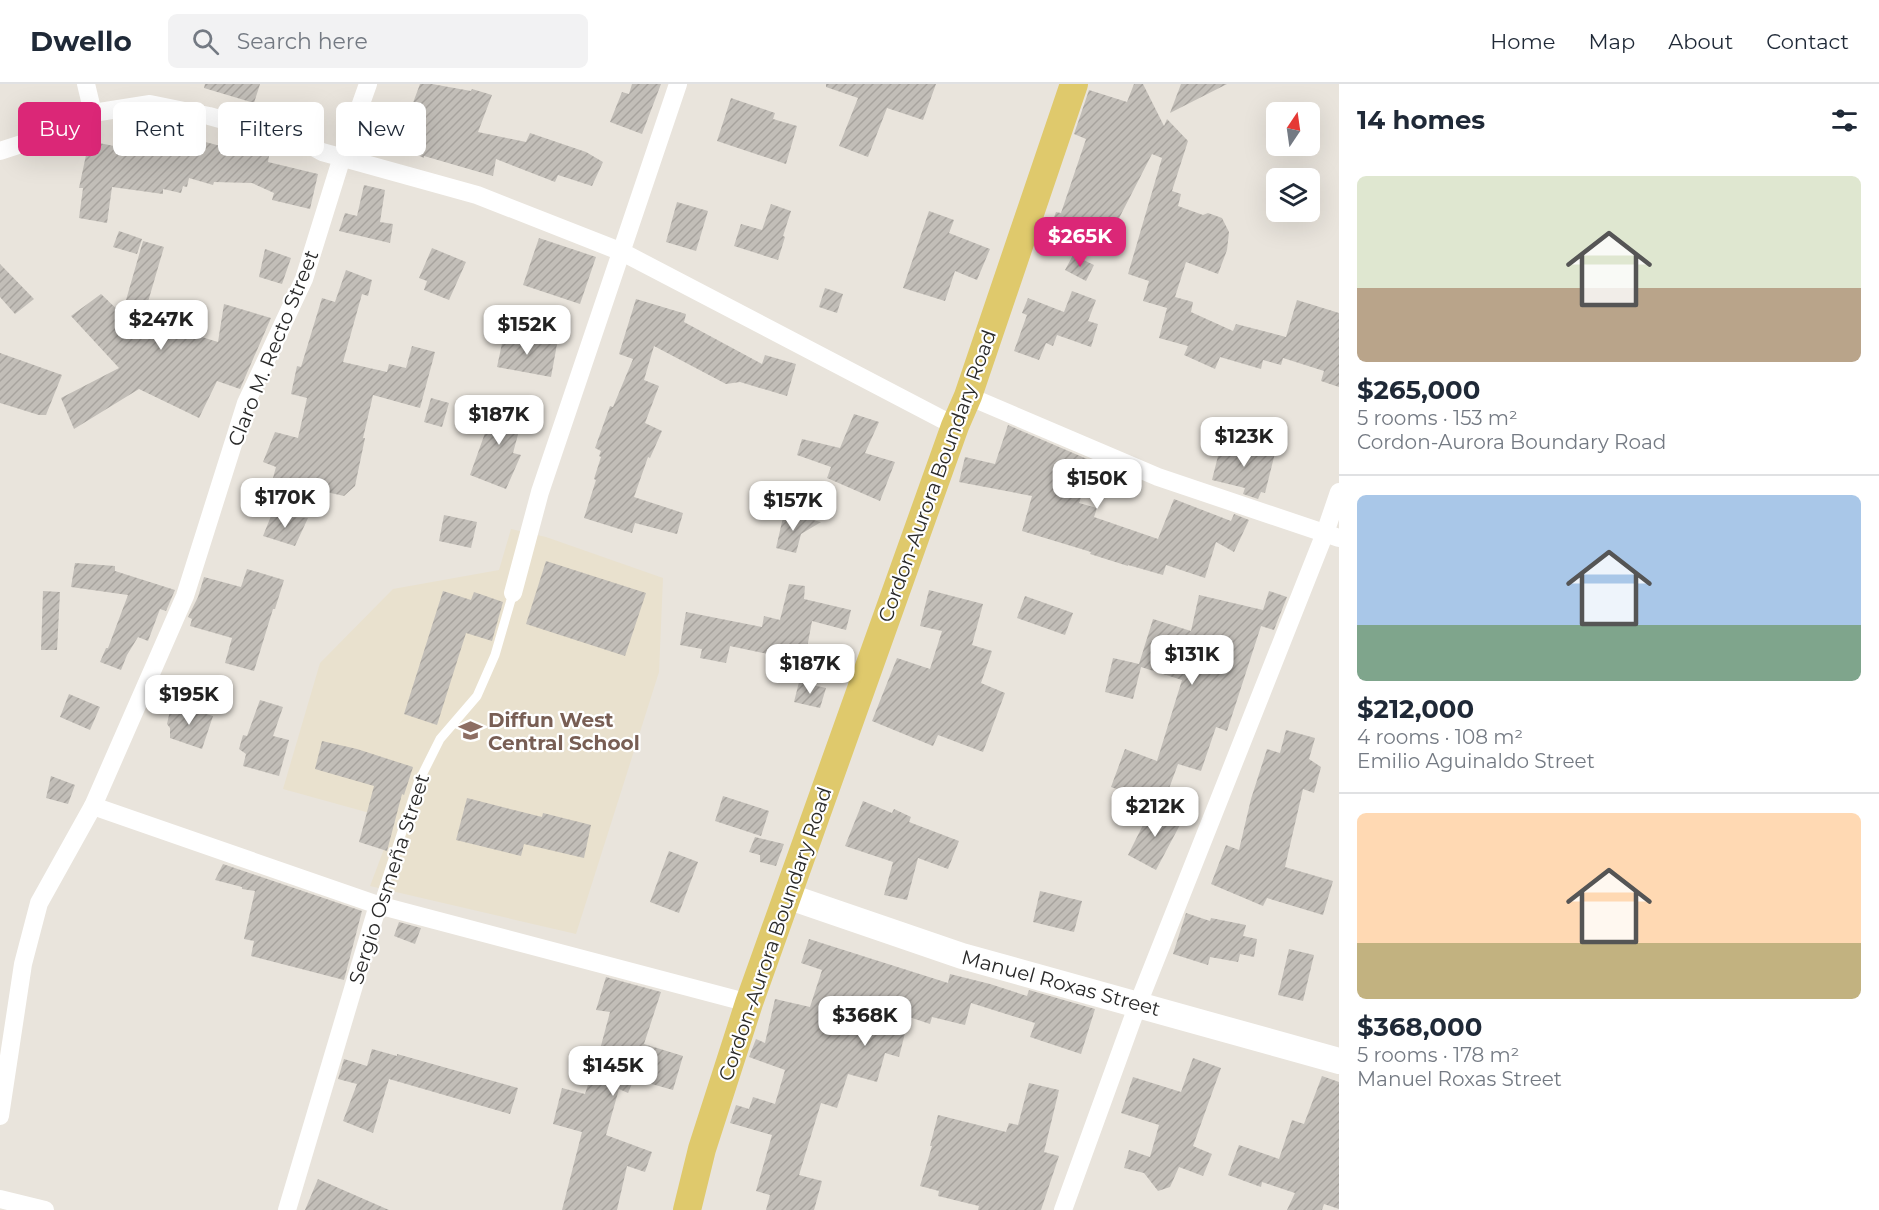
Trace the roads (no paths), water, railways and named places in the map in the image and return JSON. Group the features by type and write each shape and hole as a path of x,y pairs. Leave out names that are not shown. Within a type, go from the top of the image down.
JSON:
{"main road":[{"name":"Cordon-Aurora Boundary Road","path":"687,1210 702,1149 749,1003 955,426 968,396 1074,84"}],"street":[{"path":"86,84 90,102"},
{"name":"Claro M. Recto Street","path":"0,1116 23,964 39,903 93,806 185,596 246,403 304,279 342,157 368,84"},
{"name":"Sergio Osmeña Street","path":"513,593 540,492 678,84"},
{"path":"101,112 150,104 209,116 477,195 622,252 955,426"},
{"path":"0,151 18,145"},
{"path":"968,396 1158,477 1332,536"},
{"path":"1064,1210 1138,1004 1332,536 1339,492"},
{"path":"93,806 378,905 749,1003"},
{"name":"Manuel Roxas Street","path":"787,896 962,956 1339,1061"},
{"name":"Sergio Osmeña Street","path":"287,1210 378,905"},
{"path":"0,1199 45,1210"}],"lane":[{"name":"Sergio Osmeña Street","path":"378,905 418,783 440,739 477,696 495,655 513,593"}],"place":[{"name":"Diffun West Central School","path":"470,731"}]}
